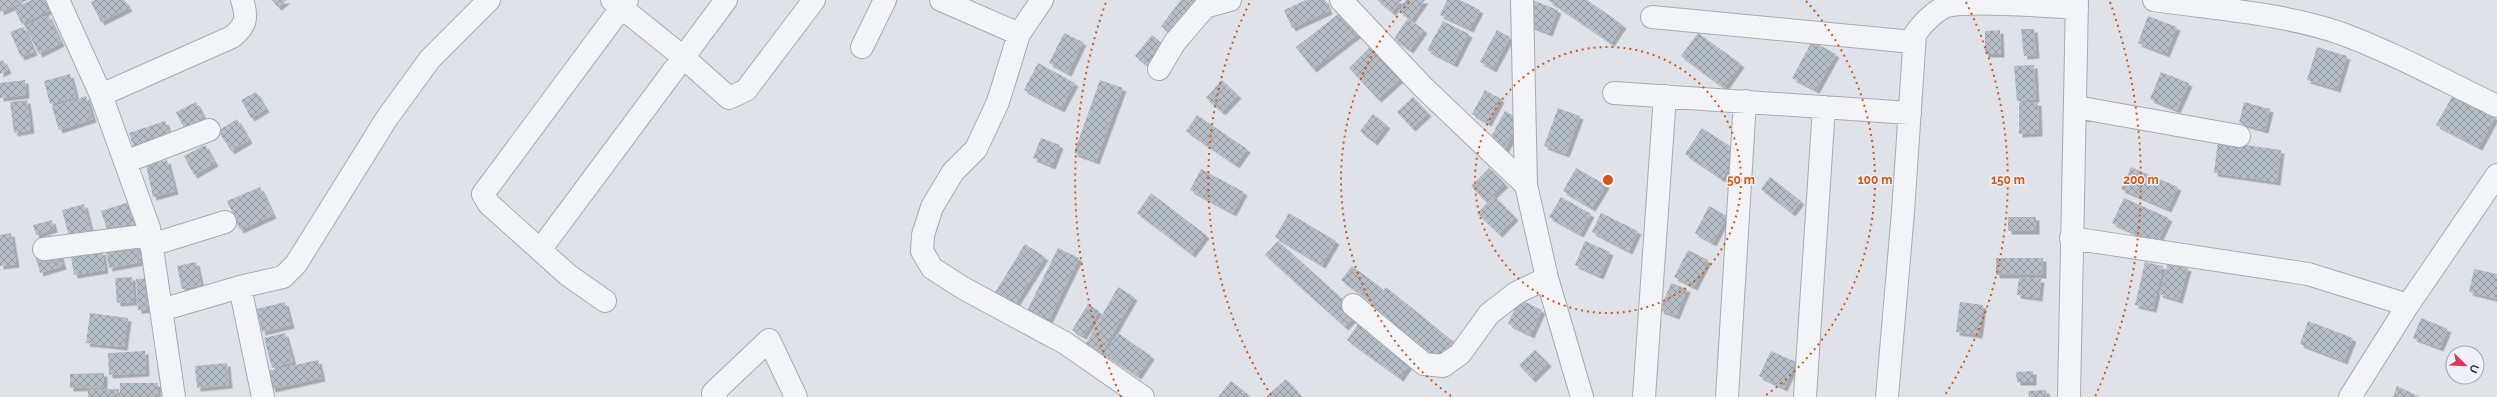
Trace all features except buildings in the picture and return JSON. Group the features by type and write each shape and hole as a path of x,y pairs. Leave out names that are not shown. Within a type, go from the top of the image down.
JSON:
{"street":[{"path":"58,0 100,96 125,162 150,240 174,397"},
{"path":"100,96 232,37 243,27 246,20 246,13 242,0"},
{"path":"161,310 240,287 283,277 296,264 387,118 430,59 488,0"},
{"path":"540,250 726,0"},
{"path":"605,301 568,275 488,204 483,194 620,2 729,98 746,90 814,0"},
{"path":"862,47 885,0"},
{"path":"941,0 1019,34"},
{"path":"1042,0 1019,34 998,102 976,149 953,172 932,207 922,235 922,251 932,268 963,288 1065,343 1143,397"},
{"path":"1158,69 1175,42 1205,7 1230,0"},
{"path":"1341,0 1424,88 1526,185"},
{"path":"1522,0 1526,185 1547,278 1582,397"},
{"path":"2154,0 2286,20 2339,33 2380,50 2497,106"},
{"path":"1887,397 1910,113 1914,34 1920,26 1947,6 1958,2 2077,4 2076,107 2071,238 2069,397"},
{"path":"1652,17 1913,42"},
{"path":"1614,93 1910,113"},
{"path":"1644,397 1665,96"},
{"path":"1727,397 1744,101"},
{"path":"1805,397 1824,107"},
{"path":"2076,107 2239,136"},
{"path":"125,162 209,130"},
{"path":"2350,397 2408,305 2497,175"},
{"path":"44,249 150,240 225,222"},
{"path":"2071,238 2308,274 2408,305"},
{"path":"1353,305 1424,364 1444,366 1460,354 1488,314 1516,293 1547,278"},
{"path":"240,287 263,397"},
{"path":"716,397 712,393 769,340 796,397"}]}
